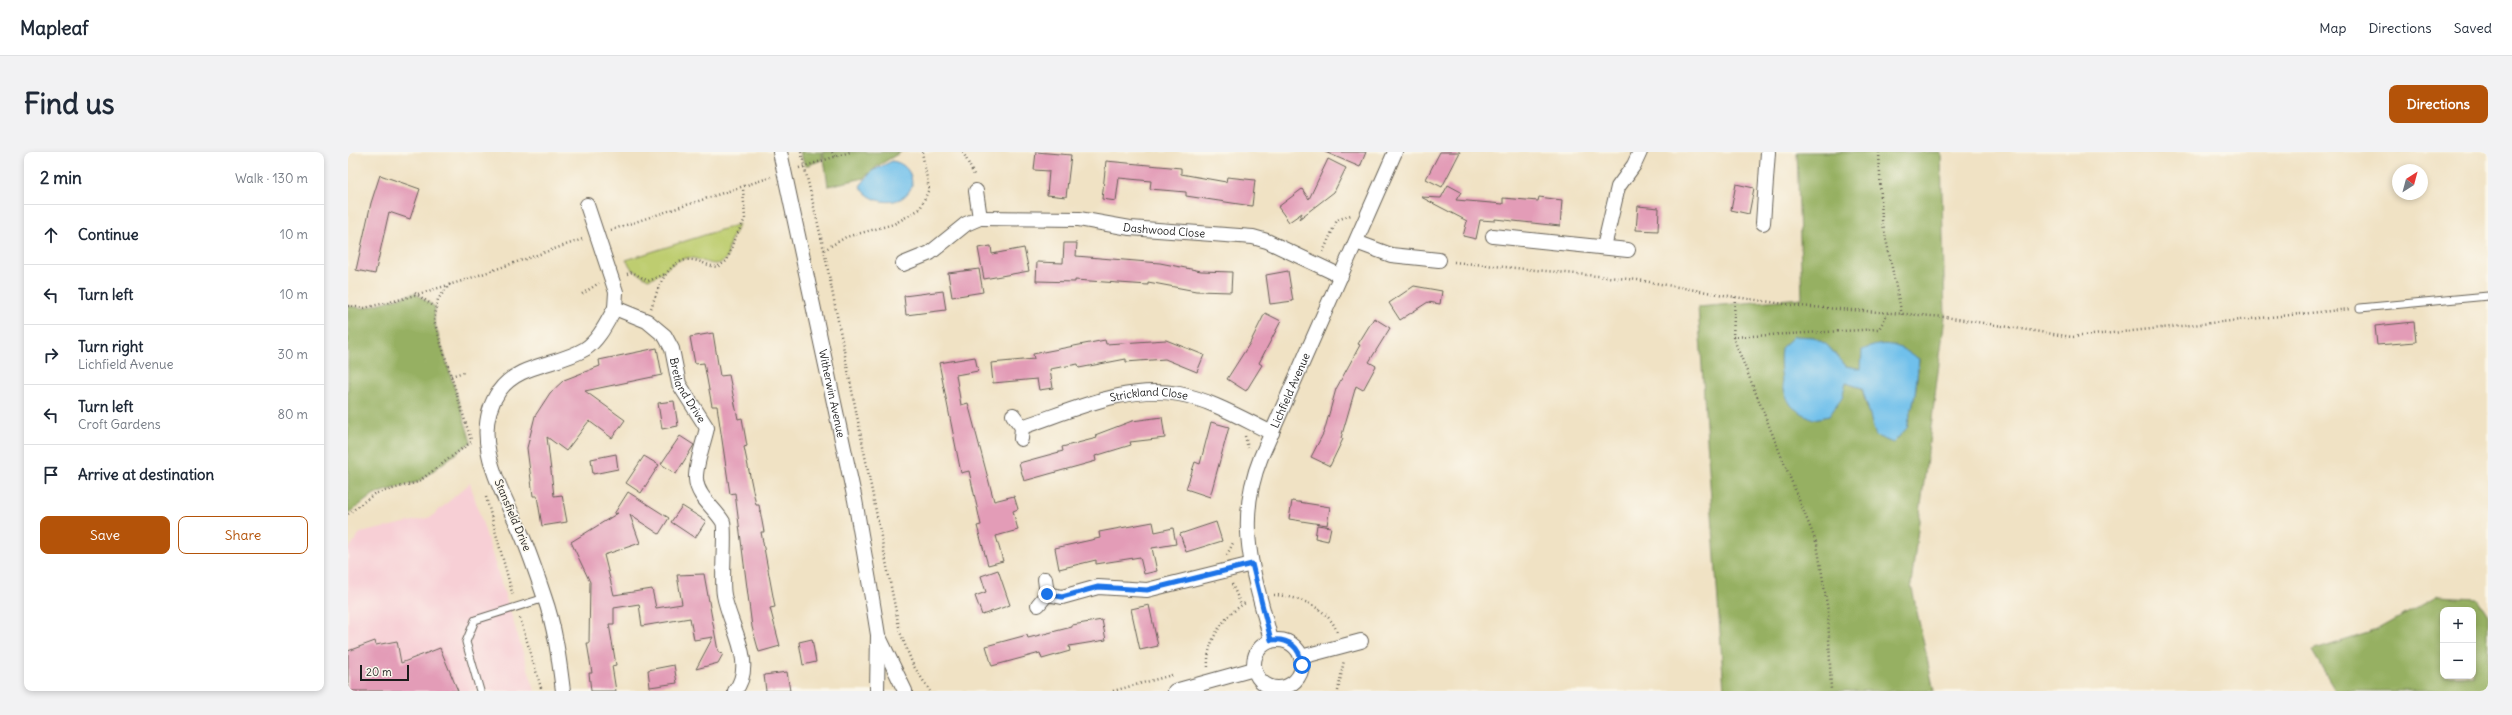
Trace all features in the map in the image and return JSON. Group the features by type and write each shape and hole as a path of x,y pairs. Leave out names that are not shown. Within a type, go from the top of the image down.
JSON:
{"street":[{"name":"Witherwin Avenue","path":"780,152 854,500 878,635 877,691"},
{"name":"Lichfield Avenue","path":"1271,640 1252,564 1246,520 1250,487 1272,433 1395,152"},
{"path":"1604,247 1618,187 1634,164 1640,152"},
{"path":"1763,223 1768,152"},
{"path":"976,192 980,218"},
{"path":"587,205 616,292 615,308"},
{"name":"Dashwood Close","path":"903,264 930,253 966,224 980,218 1079,219 1130,228 1253,237 1267,241 1341,276"},
{"path":"1493,236 1628,250"},
{"path":"1356,242 1391,255 1439,260"},
{"name":"Stansfield Drive","path":"564,691 556,635 545,598 520,532 502,497 486,437 486,419 495,398 506,383 526,370 574,355 586,348 598,336 615,308"},
{"name":"Bretland Drive","path":"615,308 647,320 665,336 672,349 679,384 707,428 696,479 701,495 724,524 723,592 728,615 742,651 743,664 741,679 735,691"},
{"name":"Strickland Close","path":"1012,415 1021,433 1090,404 1138,392 1159,391 1196,398 1272,433"},
{"path":"1047,594 1062,597 1098,587 1147,590 1252,564"},
{"path":"1038,605 1047,594 1045,579"},
{"name":"Witherwin Avenue","path":"878,635 905,691"},
{"path":"1271,640 1278,640 1293,644 1301,657 1302,665 1296,680 1283,689 1275,688 1262,682 1254,669 1255,655 1259,649 1271,640"},
{"path":"1301,657 1362,641"},
{"path":"1175,691 1254,669"}],"lane":[{"path":"2360,308 2488,296"},
{"path":"480,691 466,642 475,620 545,598"}],"path":[{"path":"801,152 824,250 900,632 913,665 930,691"},
{"path":"832,152 835,156"},
{"path":"795,169 850,152"},
{"path":"824,250 846,237 894,224 920,209 929,189 922,152"},
{"path":"963,152 977,183 976,192"},
{"path":"1879,152 1882,220 1902,314"},
{"path":"612,230 773,177"},
{"path":"649,312 665,274 670,268 687,260 716,267 727,261 734,240 745,219 743,188"},
{"path":"1321,257 1337,220 1354,214"},
{"path":"348,306 364,308 450,283 587,238"},
{"path":"1439,260 1638,280 1735,297 1888,313 1945,317 2072,337 2360,308"},
{"path":"627,274 632,272 648,281 665,274"},
{"path":"582,294 600,282"},
{"path":"450,283 438,299 435,307 434,321 473,449"},
{"path":"415,293 435,307"},
{"path":"1735,297 1733,337 1816,544 1828,611 1830,691"},
{"path":"1733,337 1879,329 1888,313"},
{"path":"451,376 464,372"},
{"path":"348,514 374,494 418,482 471,442"},
{"path":"485,493 513,596"},
{"path":"1229,576 1241,605"},
{"path":"1273,595 1295,597 1311,604 1325,615 1339,637"},
{"path":"1200,667 1208,665 1214,637 1221,625 1241,605 1249,601"},
{"path":"520,616 542,691"},
{"path":"1338,691 1343,672 1343,657"},
{"path":"1113,691 1178,673"}],"shaded area":[{"path":"470,483 535,691 348,691 348,550 360,533 431,517"}],"green space":[{"path":"800,152 822,152 822,160 805,166"},
{"path":"823,152 901,152 879,165 864,178 828,186"},
{"path":"1797,152 1941,152 1945,317 1911,584 1934,691 1724,691 1698,307 1802,298","holes":["1827,345 1846,366 1861,369 1919,359 1915,395 1907,427 1867,408 1862,388 1846,383"]},
{"path":"739,224 730,242 727,257 718,264 708,263 692,258 681,259 658,275 648,279 632,269 626,260"},
{"path":"415,293 435,307 434,321 471,442 418,482 374,494 348,514 348,306 364,308"},
{"path":"2438,596 2477,598 2488,615 2488,691 2336,691 2312,651 2377,630"}],"water":[{"path":"892,161 901,164 907,169 911,176 912,185 902,198 895,201 879,201 872,198 865,193 860,186 872,171"},
{"path":"1794,336 1814,337 1827,345 1846,366 1861,369 1862,350 1879,345 1886,344 1898,347 1919,359 1915,395 1907,428 1893,443 1876,436 1862,388 1846,383 1842,398 1829,416 1813,419 1798,411 1791,405 1783,385 1780,354 1781,348"}],"building":[{"path":"1036,152 1071,155 1066,197 1047,195 1049,171 1034,170"},
{"path":"1325,152 1366,152 1360,167"},
{"path":"1440,152 1460,152 1442,187 1426,179"},
{"path":"1328,159 1346,168 1334,192 1299,219 1302,213 1289,222 1278,207 1302,189 1309,199"},
{"path":"1106,161 1181,168 1181,174 1226,182 1227,177 1255,180 1252,206 1186,196 1186,192 1150,189 1151,181 1119,178 1116,201 1102,199"},
{"path":"380,175 420,189 410,219 389,212 375,274 356,270 371,203"},
{"path":"1736,184 1754,188 1749,214 1731,210"},
{"path":"1448,185 1461,192 1456,200 1503,204 1503,198 1538,201 1539,197 1562,200 1560,226 1495,219 1495,221 1480,220 1476,239 1463,236 1467,221 1421,197 1441,198"},
{"path":"1638,206 1659,208 1658,231 1636,230"},
{"path":"1064,243 1077,243 1076,256 1160,263 1201,271 1232,272 1231,292 1196,291 1148,282 1148,285 1075,280 1075,282 1036,281 1037,262 1063,263"},
{"path":"991,246 992,254 1024,248 1029,271 984,279 978,248"},
{"path":"979,269 983,292 952,297 948,273"},
{"path":"1288,271 1293,301 1270,304 1266,275"},
{"path":"1414,286 1442,291 1440,304 1428,302 1400,320 1389,303"},
{"path":"943,291 946,310 906,315 904,296"},
{"path":"1265,313 1281,321 1259,363 1262,365 1246,391 1227,379 1250,343"},
{"path":"1374,318 1390,328 1369,362 1376,366 1363,390 1356,386 1341,438 1343,439 1330,466 1311,457 1324,432 1336,389 1360,345 1358,344"},
{"path":"2414,322 2416,342 2377,345 2375,326"},
{"path":"713,333 720,376 729,375 738,419 742,418 747,446 744,447 756,505 759,505 764,532 761,532 775,607 770,608 780,646 759,652 752,627 735,493 730,494 717,406 712,406 704,363 695,364 690,337"},
{"path":"1105,340 1106,344 1166,340 1204,355 1197,372 1165,359 1126,362 1126,359 1079,368 1078,364 1050,369 1053,388 1039,390 1037,379 993,383 991,363 1034,359 1033,354"},
{"path":"657,348 662,375 585,391 625,420 612,438 589,421 566,451 547,437 554,496 562,495 567,522 542,526 537,496 533,496 527,448 535,416 550,393 564,380 600,366 599,360"},
{"path":"975,357 978,371 956,375 961,405 968,403 994,501 1014,496 1018,509 1013,511 1018,530 996,536 1003,561 988,565 977,526 981,525 969,471 961,473 939,363"},
{"path":"674,401 678,426 662,429 658,403"},
{"path":"1162,417 1165,438 1130,442 1131,445 1095,456 1096,461 1024,481 1019,463 1063,451 1062,447 1097,438 1095,435 1132,421"},
{"path":"1211,422 1229,427 1210,497 1186,489 1195,462 1200,464"},
{"path":"680,436 694,445 676,474 661,464"},
{"path":"616,454 618,469 593,474 591,459"},
{"path":"644,456 659,465 641,493 626,483"},
{"path":"628,492 669,518 659,534 630,515 640,543 604,555 614,595 652,589 656,608 682,604 677,575 704,574 718,651 723,654 718,663 696,669 713,637 694,640 690,618 642,626 639,604 614,608 614,624 609,624 616,665 612,666 616,691 591,691 589,673 592,673 587,643 589,643 590,582 571,542 618,513 614,514"},
{"path":"1292,501 1330,507 1327,525 1289,519"},
{"path":"682,506 706,521 695,538 671,522"},
{"path":"1153,522 1155,532 1173,528 1176,544 1152,548 1157,571 1144,574 1140,557 1096,564 1096,560 1059,569 1055,548 1100,538 1099,532"},
{"path":"1216,522 1222,541 1186,552 1180,534"},
{"path":"1317,525 1331,527 1328,541 1315,538"},
{"path":"998,570 1010,605 982,615 975,596 986,592 981,576"},
{"path":"1149,605 1158,646 1140,650 1131,609"},
{"path":"1102,620 1106,640 1069,646 1070,651 1042,659 1040,653 992,666 986,646 1027,635 1028,638 1072,627 1072,625"},
{"path":"812,639 816,662 803,665 799,642"},
{"path":"375,641 376,645 397,641 401,663 440,648 458,691 348,691 348,651"},
{"path":"674,665 677,683 650,687 648,670"},
{"path":"787,672 790,691 766,691 764,675"}],"route":[{"path":"1047,594 1062,597 1098,587 1131,591 1147,590 1252,564 1271,640 1286,641 1293,644 1301,657 1302,665"}]}
